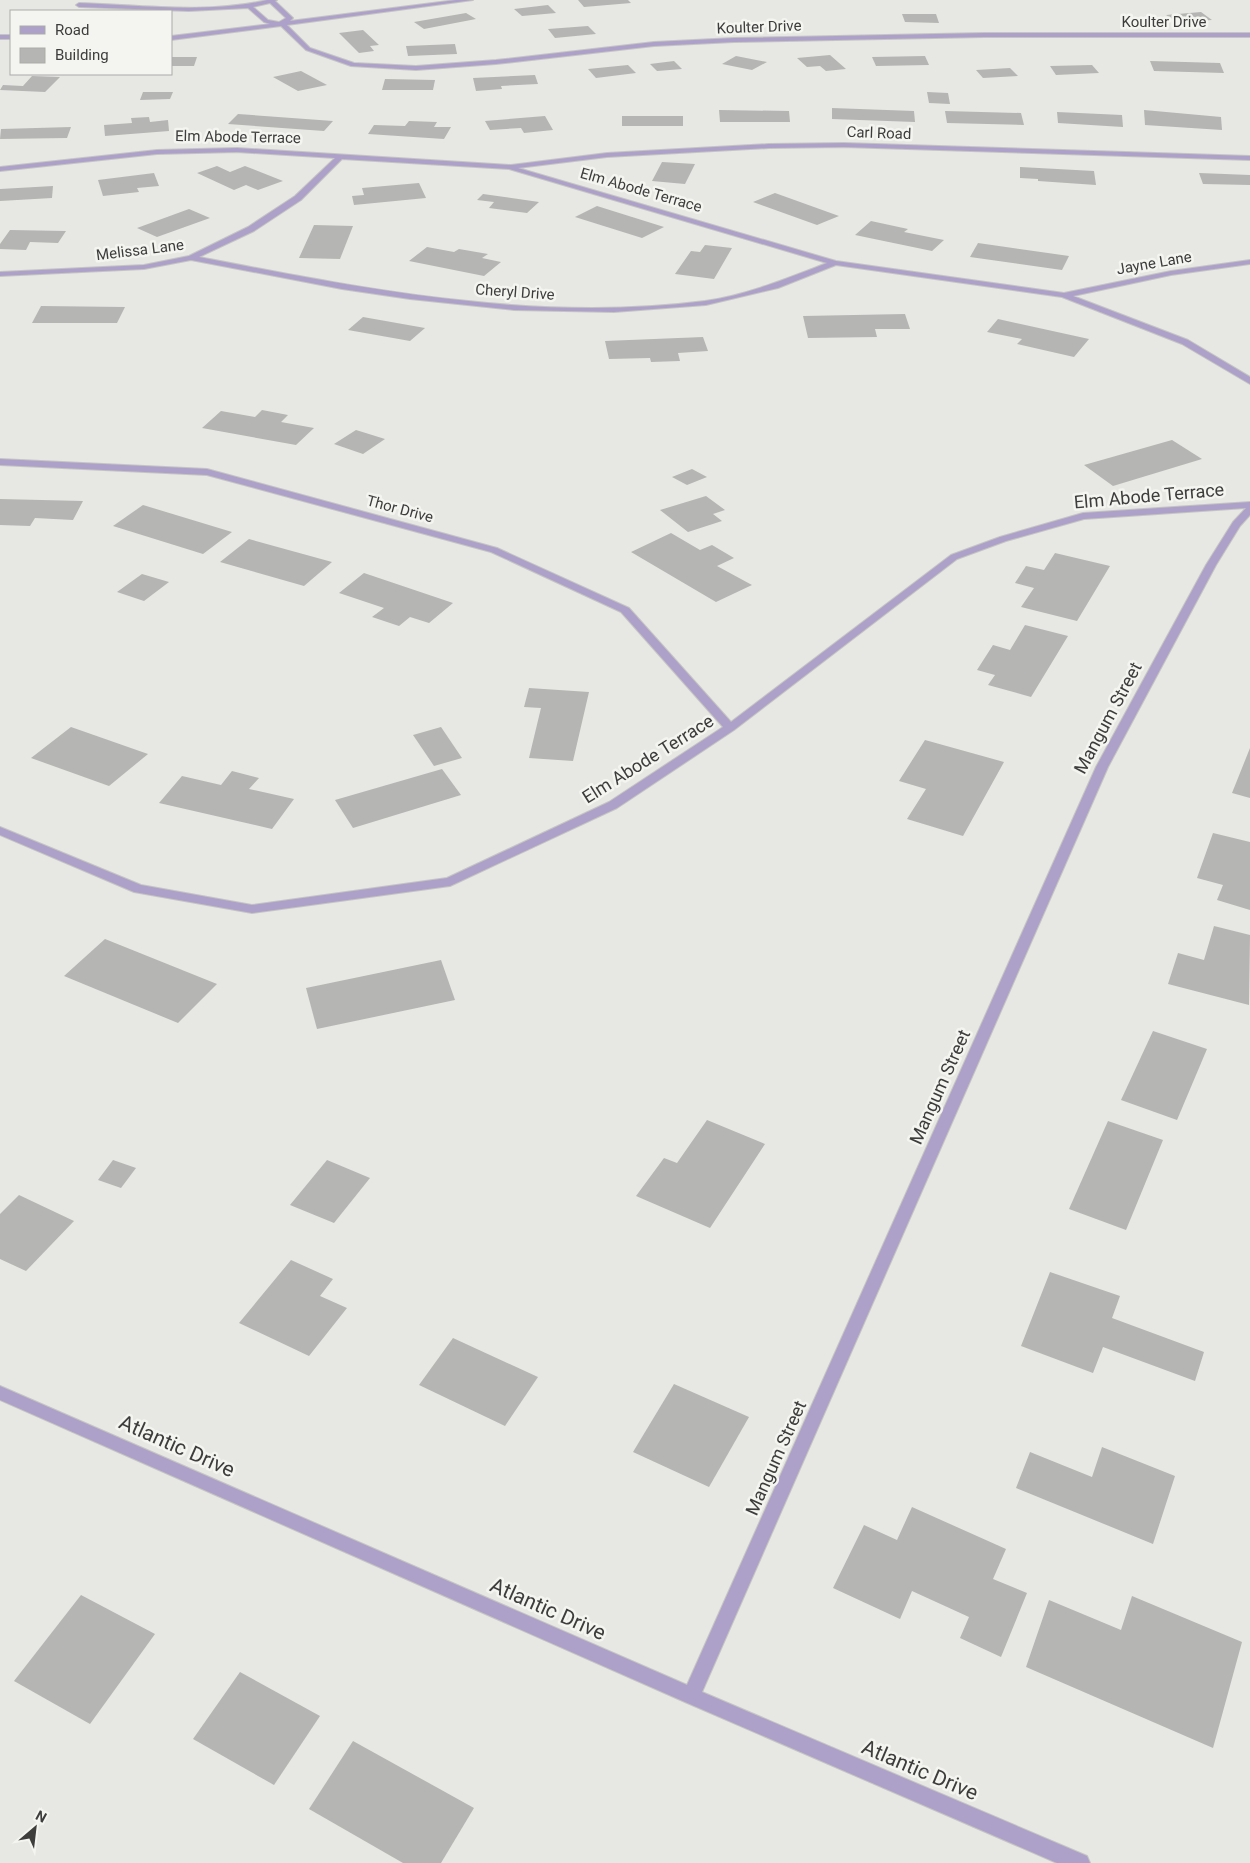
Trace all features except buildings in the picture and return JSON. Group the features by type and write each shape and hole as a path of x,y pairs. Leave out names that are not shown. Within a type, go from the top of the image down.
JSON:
{"street":[{"path":"172,38 470,0"},
{"path":"79,6 190,9 249,6 273,1 290,18 282,24 266,21 249,6"},
{"name":"Koulter Drive","path":"282,24 308,48 353,65 416,68 496,62 654,44 734,40 984,35 1250,35"},
{"name":"Carl Road","path":"509,167 607,155 778,146 854,145 1250,158"},
{"name":"Elm Abode Terrace","path":"0,169 157,152 237,150 509,167 834,263 1064,295 1186,342 1250,381"},
{"name":"Melissa Lane","path":"0,274 144,267 191,258 251,229 298,198 341,156"},
{"name":"Cheryl Drive","path":"191,258 342,287 410,297 514,308 614,310 706,302 774,286 834,263"},
{"name":"Jayne Lane","path":"1064,295 1171,273 1250,262"},
{"name":"Thor Drive","path":"0,462 206,472 494,550 624,610 730,728"},
{"name":"Elm Abode Terrace","path":"0,831 138,889 252,909 450,882 613,805 730,728 954,557 1003,539 1083,516 1250,504"},
{"name":"Mangum Street","path":"691,1696 1102,767 1212,565 1236,524 1250,509"},
{"name":"Atlantic Drive","path":"0,1393 691,1696 1080,1863"}]}
